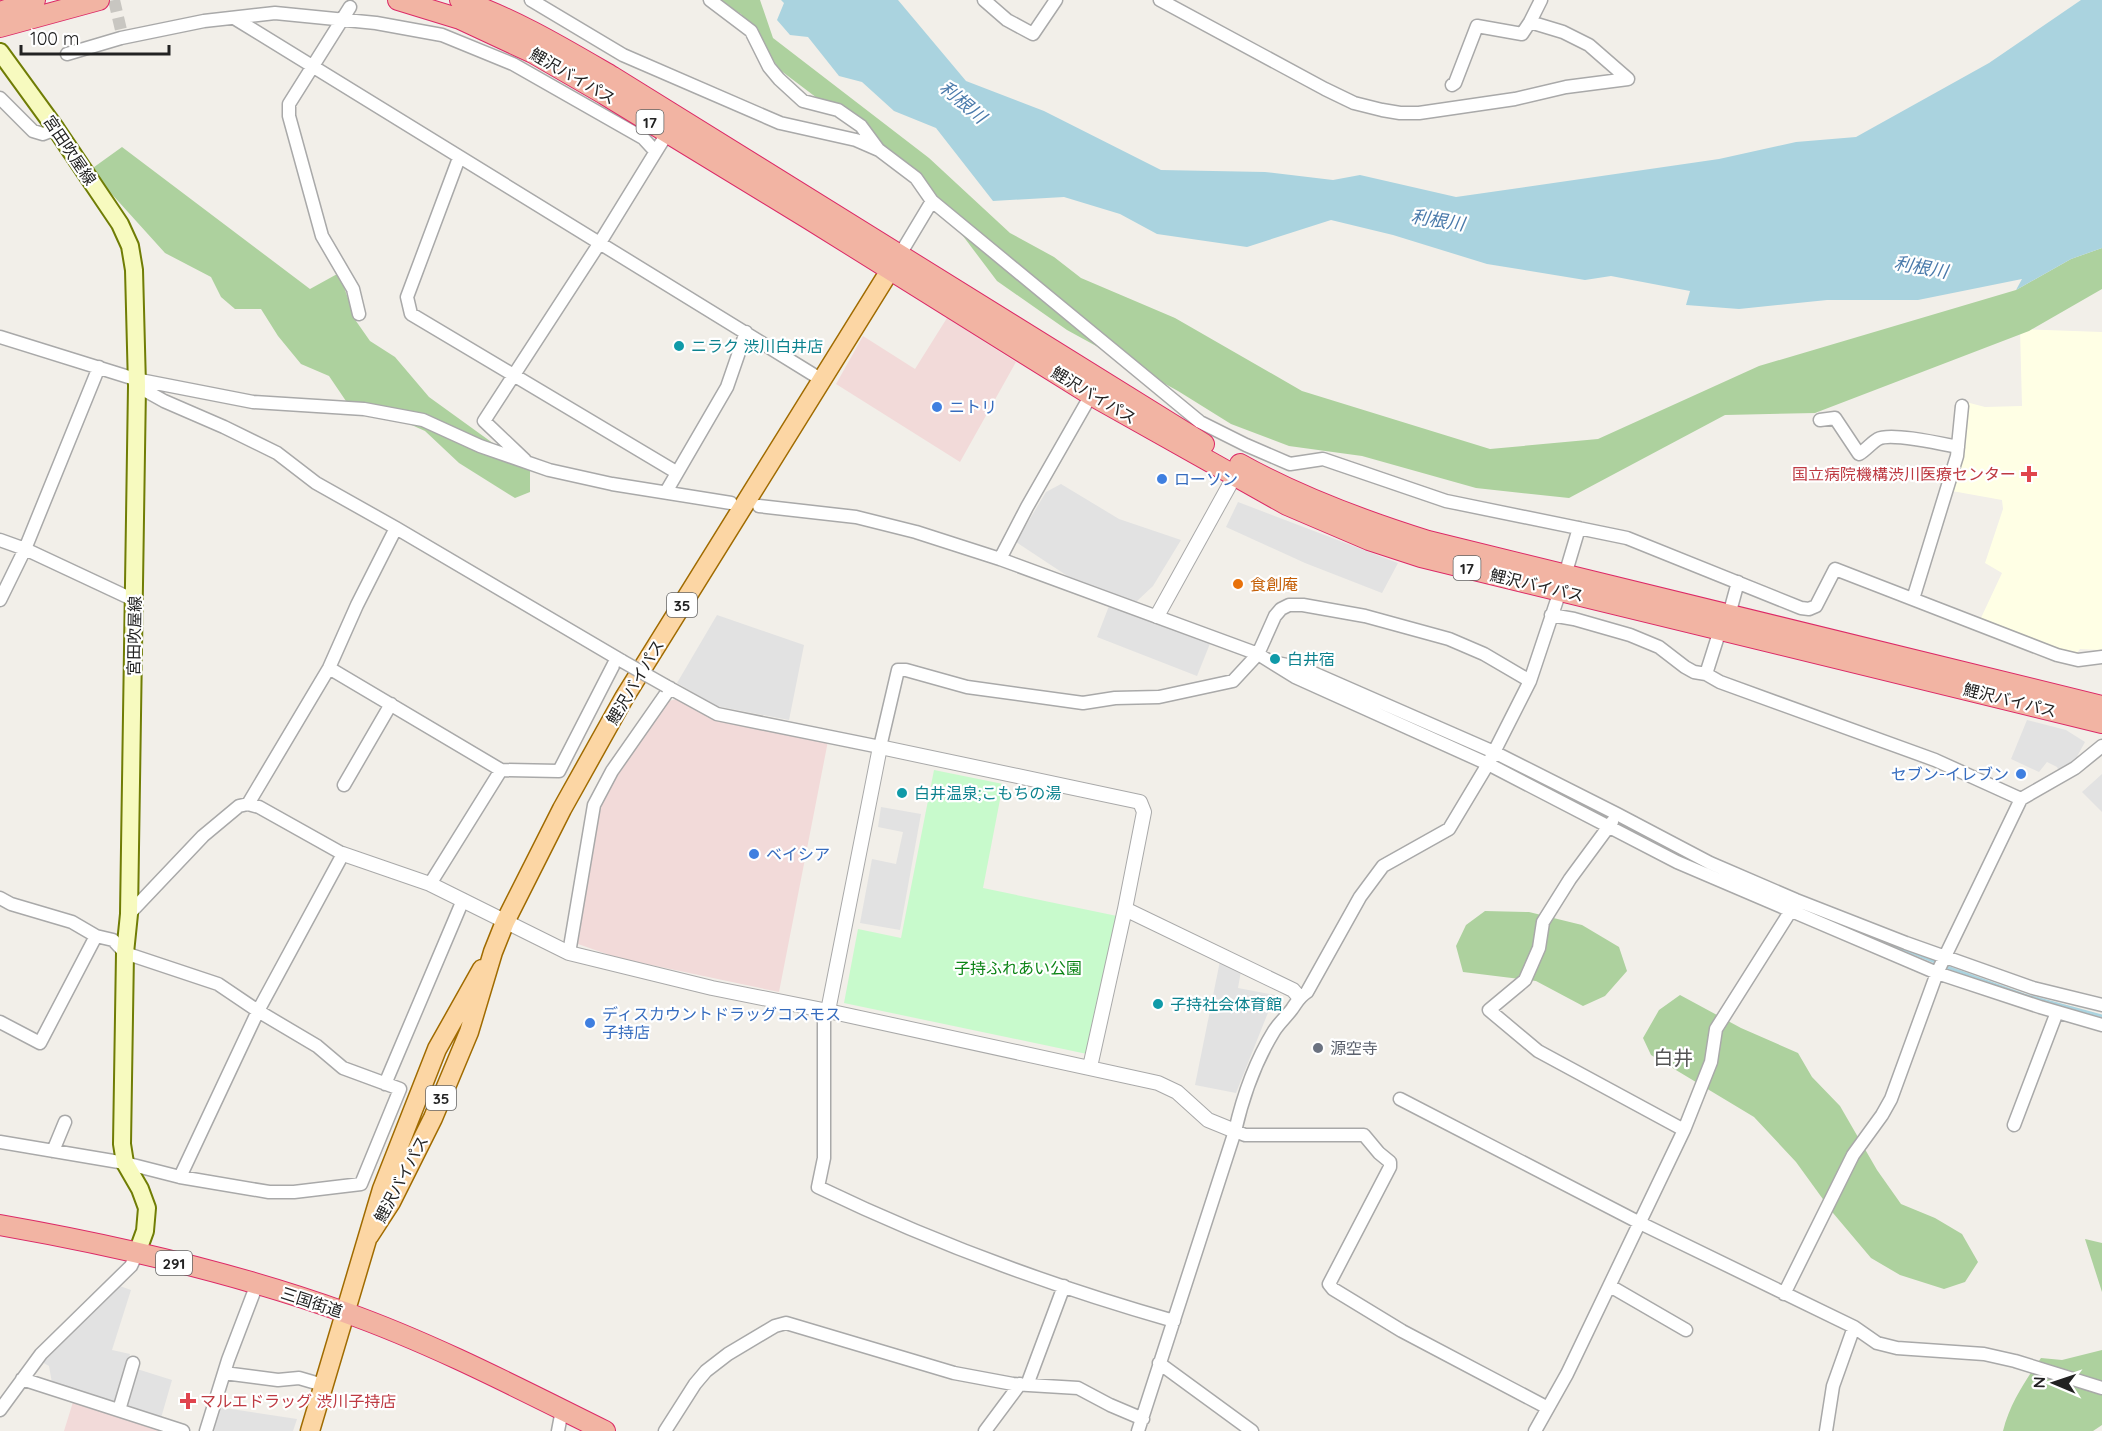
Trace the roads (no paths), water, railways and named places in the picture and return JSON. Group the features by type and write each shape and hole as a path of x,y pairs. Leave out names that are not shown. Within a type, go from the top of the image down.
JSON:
{"highway":[{"path":"0,12 35,0"},
{"path":"0,27 99,0"},
{"name":"鯉沢バイパス","path":"398,0 460,19 506,39 604,94 672,126"},
{"name":"鯉沢バイパス","path":"460,0 504,16 541,35 672,126 895,263 1191,437 1237,470"},
{"name":"鯉沢バイパス","path":"895,263 1091,395 1237,470 1286,487 1379,525 1562,583 1724,622 2102,706"},
{"name":"鯉沢バイパス","path":"1724,622 2102,723"},
{"name":"三国街道","path":"0,1225 137,1253 257,1284 345,1312 424,1344 605,1431"}],"main road":[{"name":"宮田吹屋線","path":"0,52 56,129 120,224 130,246 135,293 136,383 129,914 125,953 122,1144 125,1163 140,1189 147,1208 144,1231 137,1253"},
{"name":"鯉沢バイパス","path":"310,1431 369,1236 391,1202 433,1118 469,1032 493,952 505,922 562,809 624,698 895,263"}],"street":[{"path":"531,0 623,55 759,114 780,123 856,140 879,150 916,178 932,201 1191,414 1209,427 1290,464 1323,459 1446,501 1627,538 1801,608 1809,609 1816,606 1835,569 2057,655 2078,660 2102,657"},
{"path":"710,0 751,31 769,67 778,79 803,101 838,110 861,126 879,150"},
{"path":"984,0 1007,20 1033,34 1056,0"},
{"path":"1160,0 1181,5 1325,90 1354,103 1391,112 1419,113 1441,110 1515,99 1566,87 1628,79 1588,45 1563,32 1530,22"},
{"path":"1452,85 1455,83 1477,27 1522,34 1540,0"},
{"path":"350,7 289,104 289,116 322,236 353,289 359,314"},
{"path":"67,54 121,34 204,21 275,13 344,18 442,35 513,64 643,138 655,152"},
{"path":"234,18 822,380"},
{"path":"0,98 33,131 43,134 56,129"},
{"path":"531,465 484,421 599,244 672,126"},
{"path":"459,158 407,297 411,315 676,472"},
{"path":"895,263 932,201"},
{"path":"666,492 727,387 746,333"},
{"path":"0,337 99,367 136,383 164,401 277,453 316,483 717,714 1140,802 1144,812 1090,1067"},
{"path":"0,600 25,549 99,367"},
{"path":"136,383 253,402 364,409 423,420 480,446 531,465 612,484 731,503"},
{"path":"1000,560 1091,395"},
{"path":"1913,599 1944,501 1958,447 1962,406"},
{"path":"1820,420 1835,418 1859,454 1879,438 1888,437 1937,442 1958,447"},
{"path":"1157,616 1237,470"},
{"path":"759,506 856,517 916,532 1157,616 1258,654 1295,677 1324,691 1491,757 1613,821 1677,862 1941,964 2056,1012 2102,1024"},
{"path":"248,804 329,668 357,605 396,528"},
{"path":"665,1431 706,1371 775,1326 786,1323 954,1373 1024,1385 1078,1388 1141,1425 1235,1131 1240,1109 1258,1060 1275,1030 1299,997 1307,992 1360,897 1383,866 1449,828 1491,757 1530,681 1579,528"},
{"path":"0,540 25,549 134,600"},
{"path":"1706,674 1738,582"},
{"path":"1174,1321 1005,1268 818,1187 824,1158 824,1018 828,1011 880,747 898,670 906,670 967,687 1083,703 1115,698 1159,697 1233,681 1258,654 1275,616 1281,609 1289,605 1303,605 1365,616 1449,639 1484,654 1530,681"},
{"path":"1551,615 1630,635 1659,647 1684,668 1706,674 1720,682 1783,706 1935,760 2021,799"},
{"path":"329,668 501,770 559,771 620,660"},
{"path":"569,953 594,805 612,771 668,687"},
{"path":"344,785 391,704"},
{"path":"1784,1294 1853,1155 1882,1115 1890,1099 1941,964 2021,799 2075,768 2102,746"},
{"path":"430,884 501,770"},
{"path":"129,914 203,836 239,806 248,804 259,807 343,854 430,884 569,953 712,988 1158,1083 1177,1092 1208,1120 1245,1135 1364,1135 1390,1162 1390,1167 1329,1284 1333,1289 1402,1331 1548,1408"},
{"path":"1613,821 1570,879 1543,922 1539,948 1525,980 1488,1010 1538,1051 1684,1130"},
{"path":"180,1177 258,1011 343,854"},
{"path":"0,898 11,904 72,922 96,936 113,940 125,953 218,984 317,1046 343,1068 400,1089 361,1184 294,1192 269,1192 180,1177 125,1163 0,1142"},
{"path":"385,1084 463,900"},
{"path":"1794,906 1941,964 2102,1005"},
{"path":"1535,1431 1610,1286 1684,1130 1711,1062 1716,1029 1794,906"},
{"path":"1125,909 1293,990 1299,997"},
{"path":"0,1022 40,1043 96,936"},
{"path":"2014,1125 2056,1012"},
{"path":"1400,1099 1640,1223 1854,1327 1877,1343 1897,1348 1984,1354 2015,1361 2102,1388"},
{"path":"53,1151 66,1122"},
{"path":"0,1410 40,1354 130,1266 137,1253"},
{"path":"206,1431 224,1372 257,1284"},
{"path":"986,1431 1024,1385 1064,1286"},
{"path":"1610,1286 1686,1330"},
{"path":"1826,1431 1833,1386 1854,1327"},
{"path":"119,1410 133,1363"},
{"path":"1159,1364 1252,1431"},
{"path":"224,1372 278,1380 299,1378 323,1385"},
{"path":"22,1379 183,1431"},
{"path":"558,1431 562,1410"}],"water":[{"name":"利根川","path":"781,0 898,0 966,81 1044,111 1161,170 1265,172 1333,180 1360,175 1456,197 1719,159 1796,142 1856,137 1989,63 2081,0 2102,0 2102,248 2071,259 2016,290 2022,279 1918,300 1827,300 1739,309 1686,305 1690,291 1611,276 1585,280 1487,264 1393,235 1331,220 1247,247 1157,234 1120,214 1064,197 993,201 936,128 894,111 862,82 839,76 808,37 790,35 777,20 784,3"}],"waterway":[{"path":"1514,768 1697,863"},
{"path":"1838,923 1938,963"},
{"path":"1944,966 2024,995 2102,1016"}],"tunnel":[{"path":"114,0 121,30"}],"place":[{"name":"ニラク 渋川白井店","path":"679,346"},
{"name":"ニトリ","path":"937,407"},
{"name":"国立病院機構渋川医療センター","path":"2029,474"},
{"name":"ローソン","path":"1162,479"},
{"name":"食創庵","path":"1238,584"},
{"name":"白井宿","path":"1275,659"},
{"name":"セブン-イレブン","path":"2021,774"},
{"name":"白井温泉;こもちの湯","path":"902,793"},
{"name":"ベイシア","path":"754,854"},
{"name":"子持社会体育館","path":"1158,1004"},
{"name":"ディスカウントドラッグコスモス 子持店","path":"590,1023"},
{"name":"源空寺","path":"1318,1048"},
{"name":"マルエドラッグ 渋川子持店","path":"188,1401"}],"district":[{"name":"白井","path":"1673,1057"}],"park label":[{"name":"子持ふれあい公園","path":"1018,968"}]}
